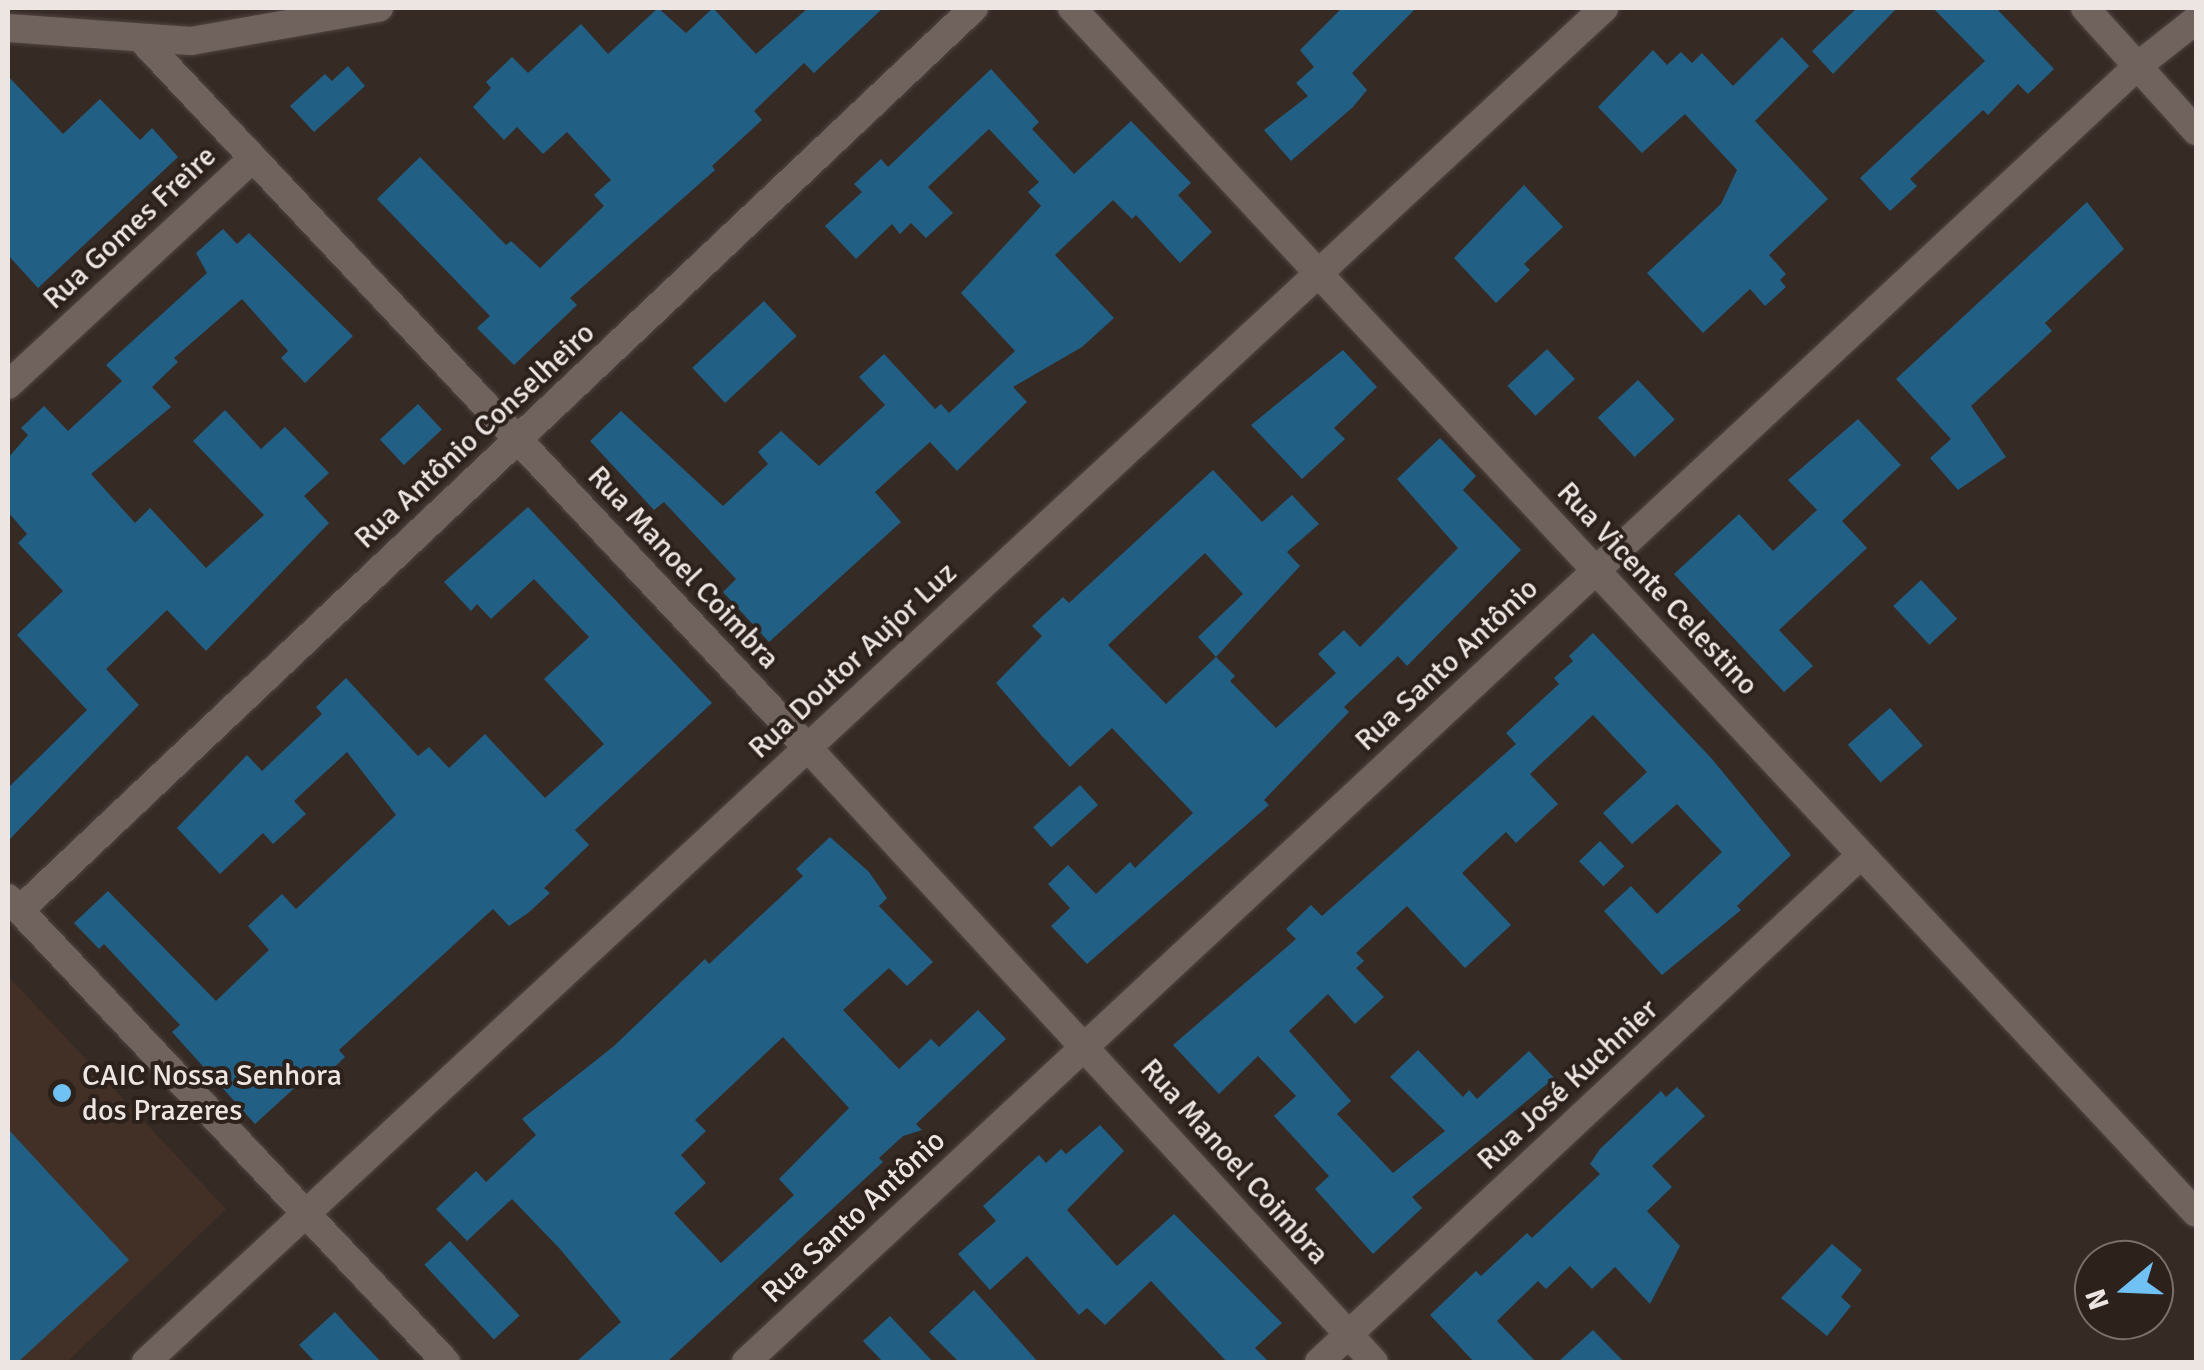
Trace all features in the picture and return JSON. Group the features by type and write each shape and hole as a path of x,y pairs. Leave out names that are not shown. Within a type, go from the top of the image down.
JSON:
{"street":[{"path":"37,8 58,33"},
{"path":"8,28 144,42 230,38 372,8"},
{"name":"Rua Antônio Conselheiro","path":"14,904 518,440 974,8"},
{"name":"Rua Vicente Celestino","path":"1072,8 2196,1212"},
{"name":"Rua Doutor Aujor Luz","path":"146,1362 1604,8"},
{"path":"2085,8 2196,130"},
{"name":"Rua Santo Antônio","path":"746,1362 2140,64 2196,20"},
{"name":"Rua Manoel Coimbra","path":"144,42 808,748 1374,1362"},
{"name":"Rua Gomes Freire","path":"8,386 253,158"},
{"name":"Rua José Kuchnier","path":"1319,1362 1861,855"},
{"path":"14,904 446,1362"}],"shaded area":[{"name":"CAIC Nossa Senhora dos Prazeres","path":"8,976 226,1209 67,1362 8,1362"}],"building":[{"path":"658,8 686,33 713,8 756,54 808,8 883,8 814,73 804,63 754,111 762,120 712,166 715,170 570,298 577,305 514,365 477,328 490,316 377,199 420,157 506,245 511,241 540,268 604,206 594,195 611,180 567,132 543,154 517,127 504,140 473,107 491,88 486,82 512,57 528,73 581,24 608,54"},
{"path":"1342,8 1416,8 1352,73 1367,90 1291,161 1264,130 1308,96 1296,83 1314,67 1300,50"},
{"path":"1857,8 1897,8 1833,74 1812,51"},
{"path":"1933,8 1996,8 2054,69 2028,94 2018,84 1988,115 1983,110 1910,179 1917,186 1890,211 1860,178 1985,61"},
{"path":"1782,37 1809,66 1755,121 1828,199 1769,255 1786,274 1780,280 1786,287 1765,306 1750,289 1703,333 1647,273 1721,204 1737,170 1685,114 1642,153 1598,107 1653,50 1667,65 1681,52 1692,63 1702,53 1733,86"},
{"path":"348,66 365,86 314,132 290,106 325,74 332,81"},
{"path":"991,69 1039,122 1032,129 1074,174 1131,121 1191,183 1178,195 1212,232 1180,263 1136,215 1132,219 1113,200 1055,255 1114,318 1082,347 1013,387 1027,402 957,471 930,442 875,492 901,522 769,642 723,592 736,579 664,502 654,510 590,441 621,411 723,506 768,464 758,452 781,431 819,466 885,405 859,377 884,354 935,409 941,404 949,413 1015,351 961,293 1041,206 1028,192 1039,182 989,129 928,187 953,213 926,238 911,223 900,234 892,224 856,259 825,226 862,192 854,184 881,159 888,167"},
{"path":"8,76 63,134 100,99 140,140 152,128 178,157 38,288 8,255"},
{"path":"1524,185 1563,227 1524,264 1530,270 1496,303 1454,258"},
{"path":"2087,202 2124,249 2045,323 2052,331 1971,406 2006,457 1958,490 1930,458 1951,439 1896,379"},
{"path":"223,229 237,244 249,233 353,336 305,383 281,358 288,351 242,299 174,358 178,362 152,387 171,407 91,474 135,523 150,508 206,568 264,515 193,441 225,410 261,449 285,427 329,473 304,496 329,523 206,651 167,610 106,669 139,705 8,841 8,788 87,710 17,635 63,591 18,543 27,534 8,512 8,458 28,435 21,428 44,406 68,431 122,381 106,365 207,273 196,253"},
{"path":"764,301 797,336 725,403 692,368"},
{"path":"1547,349 1575,379 1535,416 1508,386"},
{"path":"1343,350 1377,387 1334,428 1345,439 1302,479 1251,425"},
{"path":"1638,380 1675,419 1635,457 1598,418"},
{"path":"418,404 442,430 404,465 380,439"},
{"path":"1858,419 1901,465 1842,521 1867,548 1779,630 1813,666 1784,692 1674,574 1739,514 1773,551 1817,510 1788,480"},
{"path":"1440,438 1476,476 1463,490 1521,550 1407,666 1398,656 1344,707 1349,712 1264,800 1269,805 1087,964 1051,926 1070,908 1048,884 1068,865 1096,894 1130,862 1135,868 1193,813 1112,728 1070,767 996,683 1042,636 1032,626 1063,597 1069,603 1213,470 1262,522 1292,495 1319,524 1287,552 1300,566 1216,657 1235,676 1230,681 1276,728 1336,673 1318,654 1344,630 1360,647 1458,548 1397,479","holes":["1205,553 1243,594 1198,637 1216,657 1166,704 1108,645"]},
{"path":"528,507 712,703 575,830 589,845 544,888 550,893 509,926 493,909 339,1050 345,1057 319,1082 311,1073 255,1124 172,1032 180,1025 104,944 99,949 74,923 108,891 216,1001 269,950 248,926 282,894 296,909 396,815 347,752 294,801 306,814 273,844 263,833 220,874 177,828 247,755 262,771 322,714 316,707 346,678 418,756 429,747 449,768 485,734 545,798 604,744 544,679 589,637 534,579 491,619 477,604 471,611 444,582"},
{"path":"1921,580 1957,619 1929,645 1893,606"},
{"path":"1593,633 1712,759 1791,855 1737,906 1741,910 1662,975 1604,911 1631,886 1657,914 1722,852 1677,804 1632,844 1603,813 1647,772 1593,715 1530,774 1558,804 1516,843 1506,832 1462,873 1511,925 1465,968 1407,906 1356,953 1364,961 1356,968 1384,997 1355,1024 1328,994 1289,1031 1351,1101 1337,1114 1393,1173 1445,1131 1390,1077 1418,1050 1463,1097 1469,1090 1477,1099 1529,1051 1554,1078 1412,1197 1422,1208 1373,1254 1315,1189 1329,1176 1274,1116 1296,1096 1258,1056 1219,1094 1173,1045 1296,939 1286,929 1311,905 1322,916 1516,744 1506,733 1559,684 1554,678 1573,661 1569,656"},
{"path":"1890,708 1923,746 1881,782 1848,745"},
{"path":"1080,785 1098,805 1051,847 1033,827"},
{"path":"830,837 869,872 887,898 879,906 933,962 907,986 889,968 843,1010 899,1069 931,1039 939,1047 978,1010 1006,1039 916,1124 922,1130 903,1136 879,1158 883,1162 667,1362 576,1362 621,1322 560,1249 512,1199 467,1241 436,1209 476,1171 486,1182 536,1135 522,1119 614,1046 705,959 709,964 803,876 796,869","holes":["783,1037 849,1108 779,1179 794,1195 721,1263 674,1213 706,1183 681,1155 706,1131 695,1120"]},
{"path":"1600,841 1624,866 1603,886 1579,861"},
{"path":"1677,1087 1705,1116 1652,1166 1672,1187 1647,1211 1680,1246 1650,1304 1615,1267 1592,1289 1570,1266 1546,1289 1538,1281 1497,1321 1536,1362 1474,1362 1430,1315 1476,1271 1481,1276 1527,1233 1532,1238 1600,1174 1590,1164 1600,1149 1661,1091 1666,1097"},
{"path":"1100,1125 1124,1151 1067,1210 1117,1266 1174,1214 1282,1323 1255,1348 1269,1362 1227,1362 1151,1281 1105,1325 1087,1308 1079,1315 1027,1256 990,1290 958,1254 996,1221 983,1206 1039,1155 1046,1163 1061,1149 1066,1154"},
{"path":"8,1129 129,1260 18,1362 8,1362"},
{"path":"450,1241 520,1316 494,1339 424,1265"},
{"path":"1832,1244 1862,1270 1841,1297 1851,1306 1827,1336 1781,1298"},
{"path":"974,1290 1038,1362 959,1362 929,1332"},
{"path":"335,1312 381,1362 315,1362 299,1345"},
{"path":"890,1316 933,1362 883,1362 863,1341"},
{"path":"1593,1330 1624,1362 1558,1362"}],"place":[{"name":"CAIC Nossa Senhora dos Prazeres","path":"62,1093"}]}
